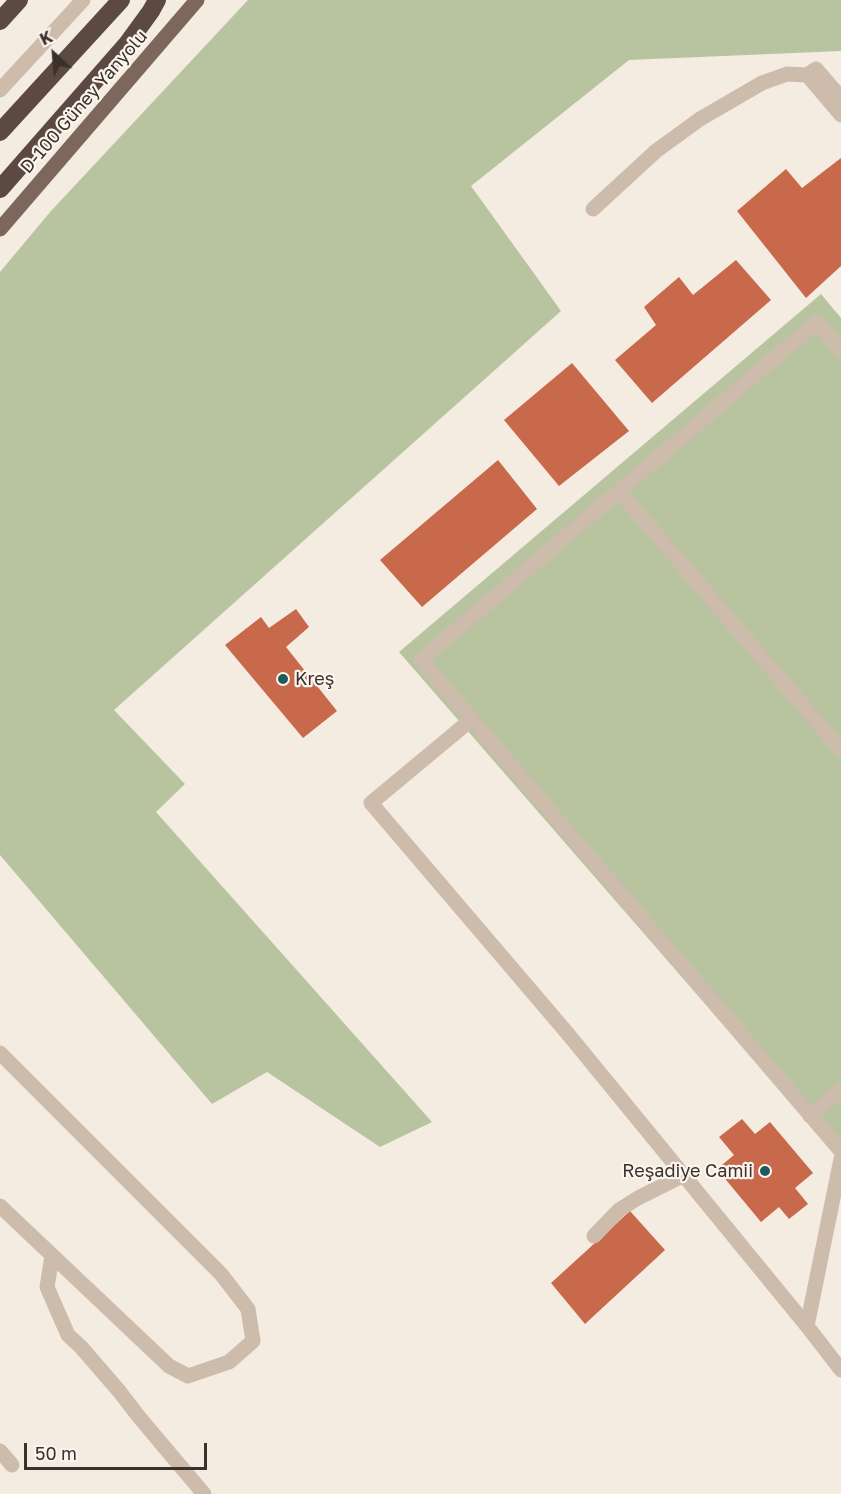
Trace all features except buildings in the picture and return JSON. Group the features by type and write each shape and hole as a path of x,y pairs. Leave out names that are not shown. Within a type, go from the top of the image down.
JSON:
{"highway":[{"path":"0,21 19,0"},
{"path":"0,132 121,0"},
{"path":"0,189 127,44 157,0"}],"main road":[{"name":"D-100 Güney Yanyolu","path":"0,229 196,0"}],"street":[{"path":"0,90 82,0"},
{"path":"593,209 656,151 700,119 762,83 787,74 807,75 816,69 841,98"},
{"path":"807,75 841,115"},
{"path":"841,351 817,322 421,660 841,1152"},
{"path":"619,491 841,750"},
{"path":"472,719 371,803 568,1034 841,1370"},
{"path":"0,1053 221,1274 248,1309 253,1341 229,1362 188,1376 169,1366 0,1206"},
{"path":"810,1116 841,1090"},
{"path":"807,1326 841,1159"},
{"path":"594,1236 619,1210 684,1175"},
{"path":"52,1256 47,1287 68,1335 112,1382 204,1494"},
{"path":"0,1451 12,1464"}],"green space":[{"path":"248,0 841,0 841,51 629,60 471,186 561,311 114,710 185,784 156,812 432,1122 380,1147 267,1072 212,1104 0,855 0,272 51,211"},
{"path":"821,294 841,318 841,1160 399,652"}],"place":[{"name":"Kreş","path":"283,679"},
{"name":"Reşadiye Camii","path":"765,1171"}]}
